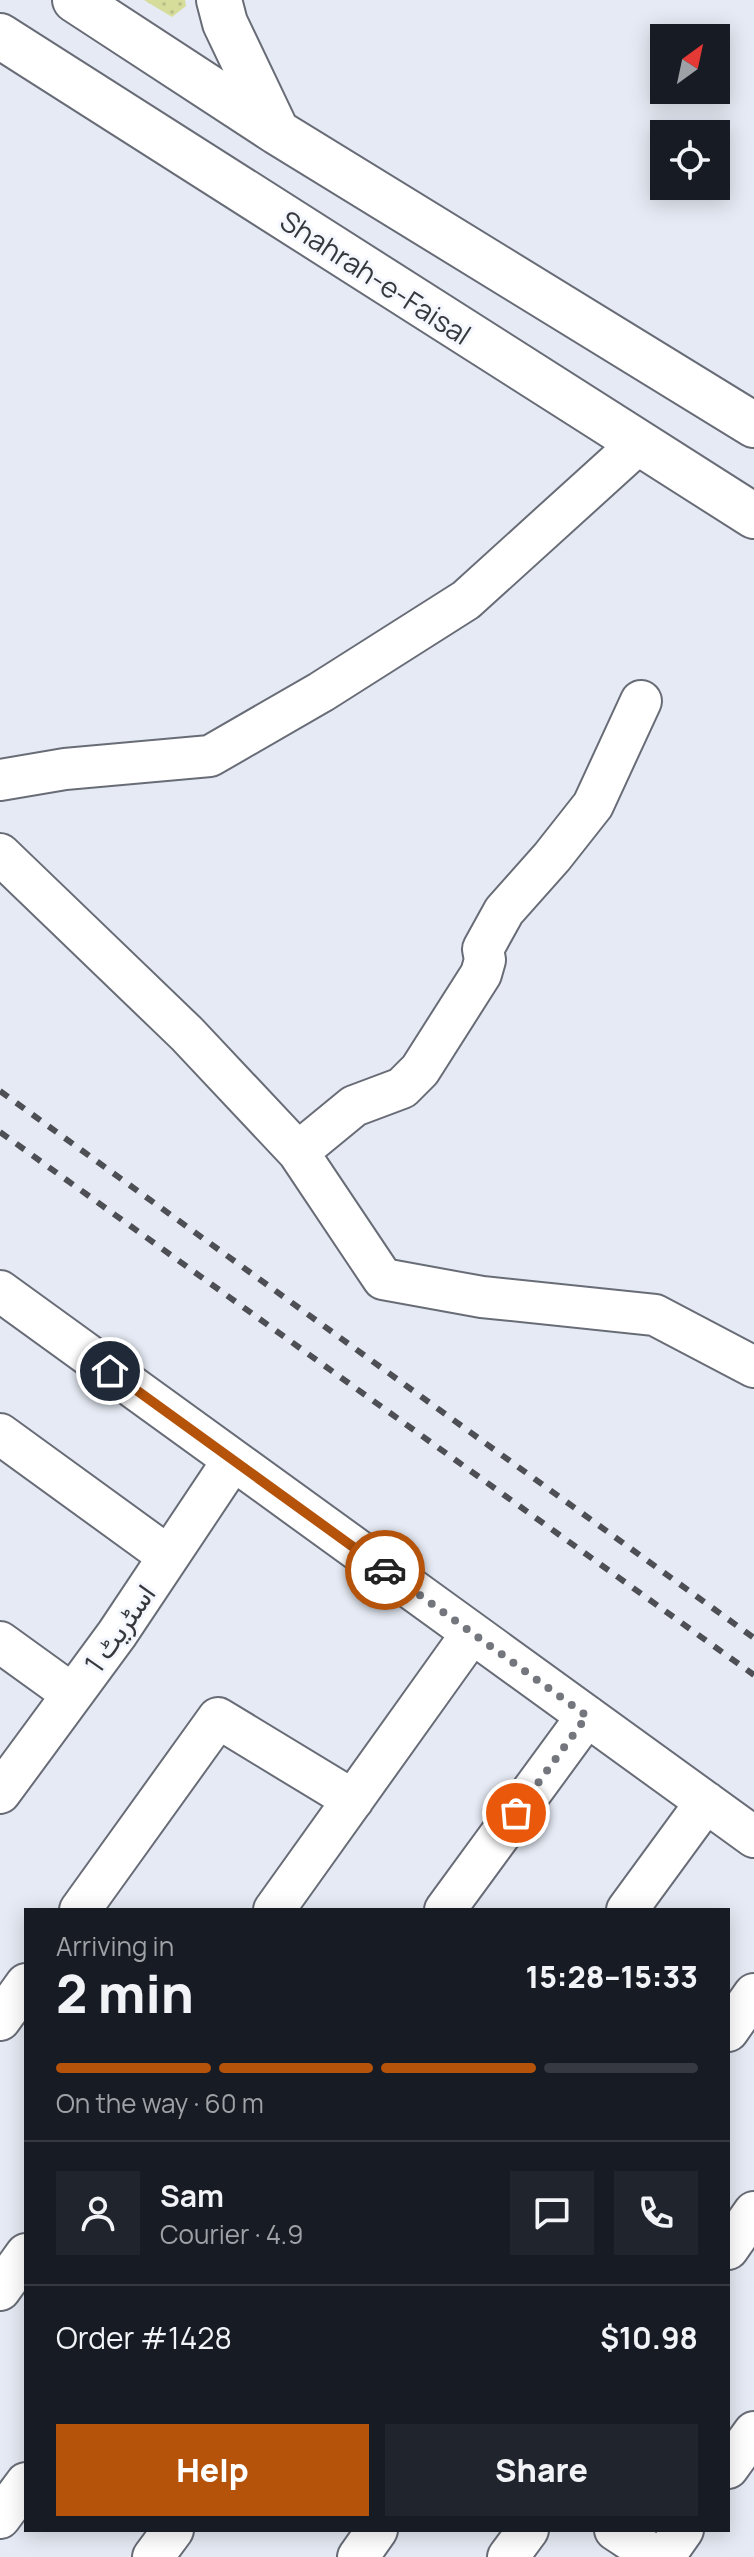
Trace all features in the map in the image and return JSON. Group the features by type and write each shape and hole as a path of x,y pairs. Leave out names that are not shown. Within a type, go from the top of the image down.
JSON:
{"highway":[{"path":"75,0 277,132 754,425"},
{"path":"219,0 225,23 277,132"},
{"name":"Shahrah-e-Faisal","path":"0,36 754,516"}],"street":[{"path":"0,780 65,769 210,756 321,692 466,600 638,444"},
{"path":"298,1152 354,1106 402,1088 420,1070 481,974 485,960 483,949 504,911 593,805 641,701"},
{"path":"0,854 187,1034 298,1152 383,1279 482,1297 655,1315 754,1367"},
{"path":"0,1291 754,1837"},
{"path":"0,1434 168,1556"},
{"name":"اسٹریٹ 1","path":"0,1793 233,1460"},
{"path":"275,1908 472,1633"},
{"path":"0,1642 72,1694"},
{"path":"446,1908 587,1716"},
{"path":"81,1908 218,1718 353,1800"},
{"path":"628,1908 706,1802"},
{"path":"0,2020 24,1987"},
{"path":"730,2028 754,1994"},
{"path":"730,2246 754,2212"},
{"path":"0,2290 24,2257"},
{"path":"730,2465 754,2432"},
{"path":"0,2518 24,2486"},
{"path":"153,2557 172,2532"},
{"path":"358,2557 376,2532"},
{"path":"508,2557 527,2532"},
{"path":"618,2532 656,2557"},
{"path":"664,2557 682,2532"}],"green space":[{"path":"144,0 185,0 186,6 172,17"}],"railway":[{"path":"0,1091 754,1638"},
{"path":"0,1132 754,1675"}],"way so far":[{"path":"385,1570 587,1716 516,1813"}],"route":[{"path":"110,1371 385,1570"}]}
